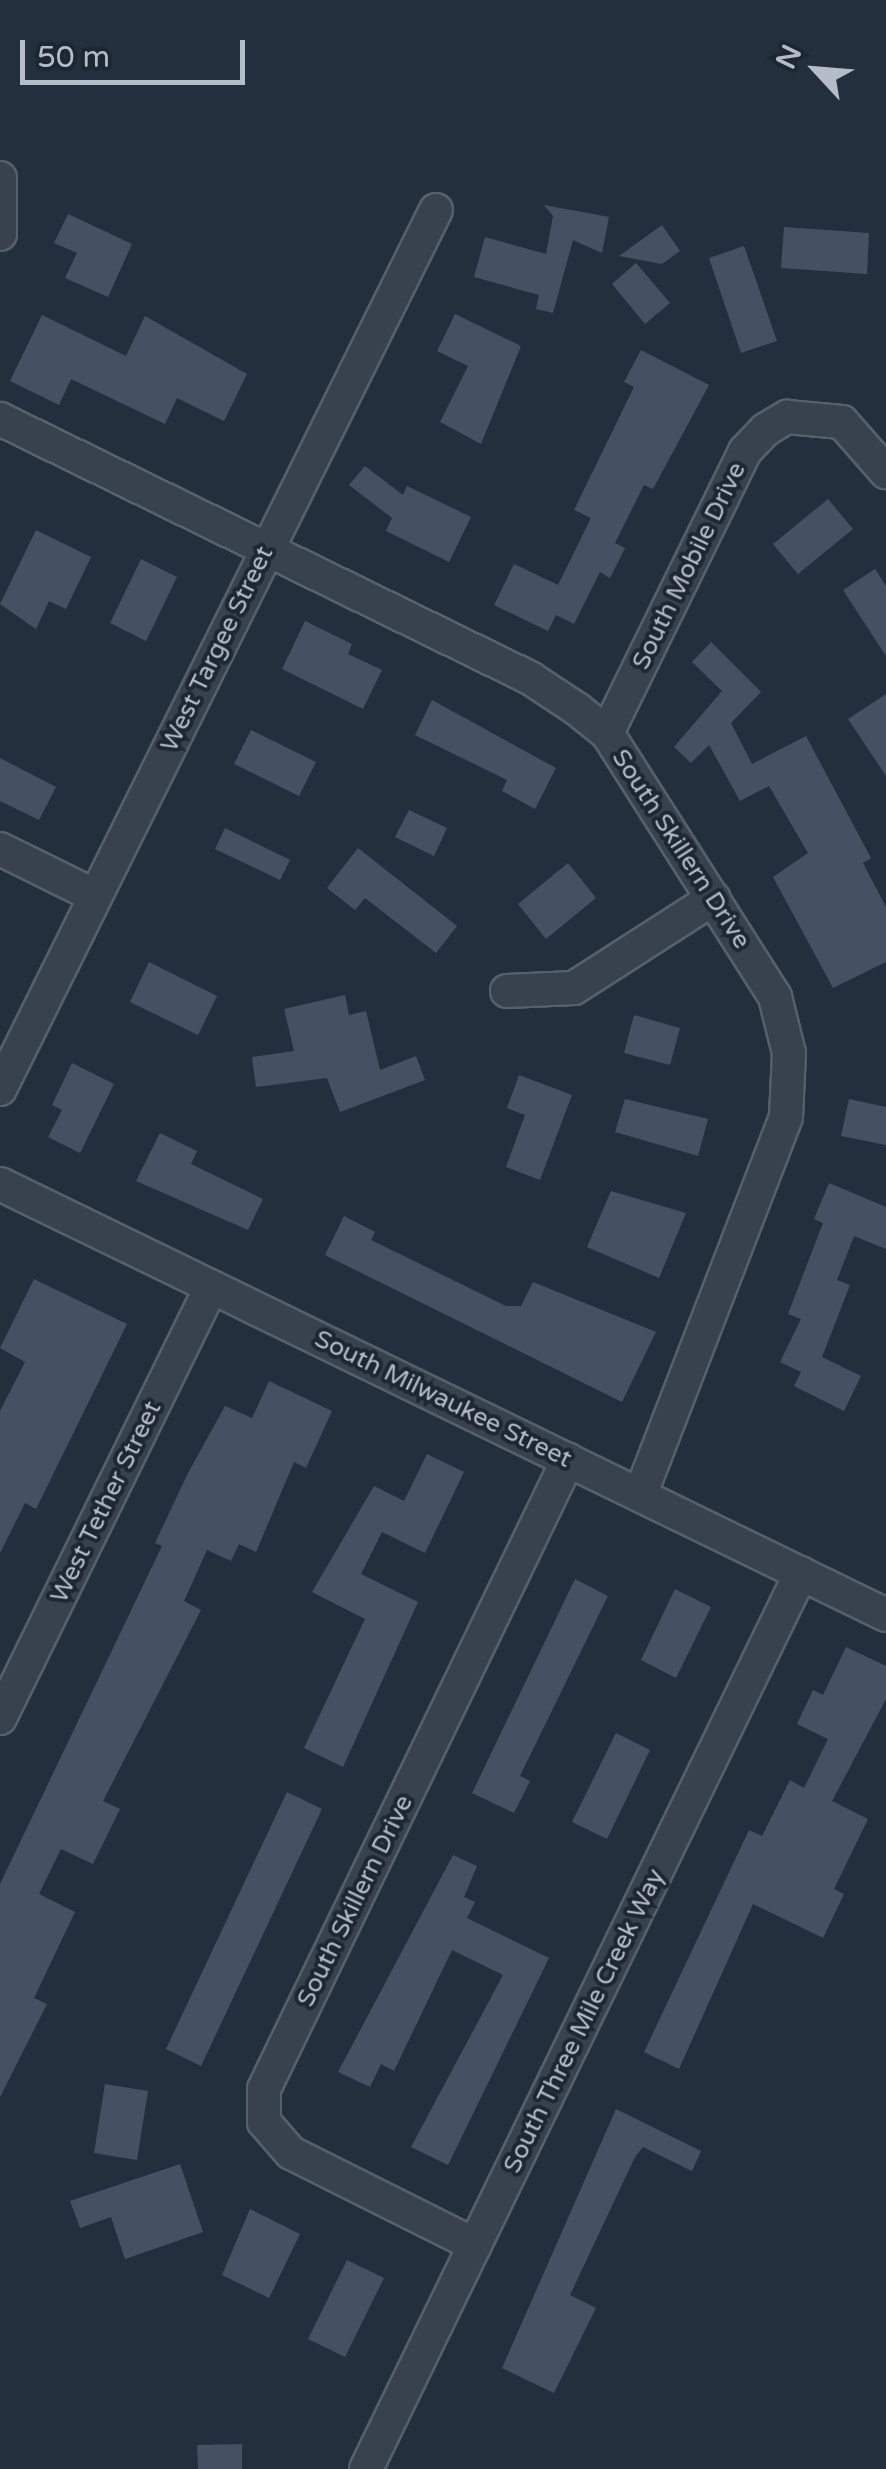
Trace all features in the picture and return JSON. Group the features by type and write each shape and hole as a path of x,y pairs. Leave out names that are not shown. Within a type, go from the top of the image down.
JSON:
{"street":[{"path":"0,234 1,180"},
{"name":"West Targee Street","path":"0,1088 436,210"},
{"name":"South Mobile Drive","path":"607,733 745,451 765,430 787,417 842,422 886,472"},
{"name":"South Skillern Drive","path":"0,419 530,678 607,733 775,997 789,1054 786,1117 640,1495"},
{"path":"0,849 95,896"},
{"path":"507,991 574,988 714,898"},
{"name":"South Milwaukee Street","path":"0,1184 886,1615"},
{"name":"West Tether Street","path":"0,1718 212,1287"},
{"name":"South Skillern Drive","path":"475,2244 291,2153 264,2122 264,2089 568,1460"},
{"name":"South Three Mile Creek Way","path":"366,2469 801,1574"}],"building":[{"path":"544,205 609,217 602,253 573,240 553,313 536,309 539,295 474,277 485,237 546,254 553,216"},
{"path":"68,214 132,244 108,297 65,278 77,253 54,243"},
{"path":"662,225 680,251 662,264 619,256"},
{"path":"784,227 869,233 867,274 781,268"},
{"path":"744,246 777,341 741,353 709,258"},
{"path":"636,263 670,303 645,324 612,284"},
{"path":"455,314 521,346 481,444 440,422 468,366 437,351"},
{"path":"42,315 126,356 145,316 247,374 224,421 177,398 165,424 71,379 59,405 10,381"},
{"path":"641,350 709,385 653,489 644,485 615,543 625,548 610,578 600,572 574,624 556,615 548,631 494,605 514,564 558,585 591,518 574,510 634,387 624,382"},
{"path":"365,466 403,495 407,486 471,517 449,562 386,531 392,518 349,485"},
{"path":"828,499 853,529 798,574 773,544"},
{"path":"36,530 91,557 66,609 49,601 36,629 0,604"},
{"path":"141,559 177,577 146,641 110,623"},
{"path":"875,569 886,586 886,656 843,590"},
{"path":"305,621 352,644 348,654 382,670 363,709 282,669"},
{"path":"711,642 761,692 731,723 752,764 806,736 871,858 863,863 886,907 886,962 833,988 773,877 808,853 769,786 740,801 709,745 691,763 674,747 722,691 692,662"},
{"path":"886,694 886,776 848,719"},
{"path":"432,700 556,768 535,809 502,791 507,780 415,735"},
{"path":"251,730 316,762 299,796 234,764"},
{"path":"0,758 56,787 39,820 0,801"},
{"path":"409,810 447,828 434,856 395,837"},
{"path":"225,828 290,860 280,880 215,849"},
{"path":"358,848 457,926 436,953 365,898 355,910 327,888"},
{"path":"568,863 596,898 546,939 518,904"},
{"path":"149,962 217,996 198,1035 130,1002"},
{"path":"345,995 349,1015 366,1011 380,1070 416,1056 425,1080 340,1112 327,1078 256,1087 252,1057 294,1051 284,1009"},
{"path":"634,1015 680,1028 670,1065 624,1053"},
{"path":"72,1063 114,1084 80,1153 48,1137 62,1110 52,1105"},
{"path":"519,1075 572,1095 540,1180 506,1167 525,1115 507,1108"},
{"path":"625,1099 708,1119 698,1156 615,1132"},
{"path":"849,1099 886,1107 886,1145 841,1136"},
{"path":"160,1133 197,1151 191,1164 263,1199 248,1230 136,1181"},
{"path":"829,1183 886,1207 886,1249 854,1236 837,1280 850,1285 822,1357 861,1376 844,1411 794,1386 801,1372 780,1362 801,1319 788,1314 823,1223 814,1219"},
{"path":"611,1191 686,1213 659,1278 587,1247"},
{"path":"344,1216 375,1232 371,1240 506,1306 521,1306 533,1282 656,1332 622,1402 325,1255"},
{"path":"34,1279 127,1324 36,1509 25,1503 0,1553 0,1411 25,1362 0,1348"},
{"path":"269,1381 332,1411 306,1468 294,1462 256,1552 239,1544 231,1561 207,1550 184,1601 201,1610 103,1801 120,1809 93,1864 61,1849 39,1894 75,1912 34,1998 47,2004 0,2097 0,1884 162,1546 155,1543 187,1475 225,1406 252,1418"},
{"path":"427,1454 464,1472 425,1553 382,1532 361,1574 418,1602 343,1767 304,1748 365,1619 312,1592 374,1486 404,1501"},
{"path":"575,1579 608,1596 520,1776 530,1781 514,1813 472,1793"},
{"path":"675,1589 711,1607 676,1678 641,1660"},
{"path":"846,1647 886,1666 886,1699 832,1801 868,1819 834,1889 844,1894 823,1938 753,1904 679,2069 644,2052 749,1830 762,1836 790,1780 804,1788 828,1739 797,1724 813,1690 823,1695"},
{"path":"616,1733 650,1750 607,1839 572,1822"},
{"path":"287,1792 322,1809 201,2066 166,2049"},
{"path":"453,1855 477,1866 464,1897 475,1902 467,1918 549,1958 448,2165 411,2147 503,1975 452,1950 394,2071 381,2064 370,2087 338,2072"},
{"path":"105,2084 148,2091 137,2160 94,2153"},
{"path":"616,2109 701,2151 692,2171 643,2147 635,2157 570,2295 596,2308 554,2393 502,2368"},
{"path":"180,2164 203,2232 125,2259 111,2217 80,2228 70,2201"},
{"path":"250,2209 300,2234 269,2298 222,2275"},
{"path":"347,2260 384,2278 345,2357 308,2339"},
{"path":"242,2444 242,2469 198,2469 197,2445"}]}
